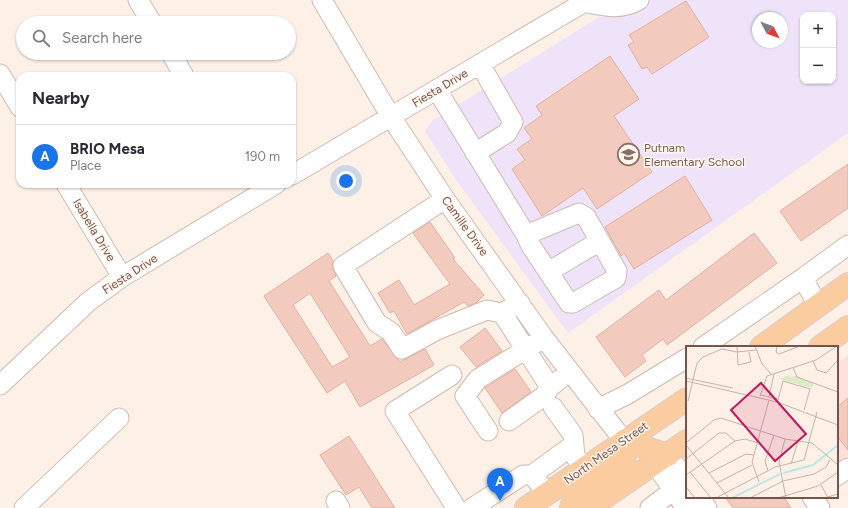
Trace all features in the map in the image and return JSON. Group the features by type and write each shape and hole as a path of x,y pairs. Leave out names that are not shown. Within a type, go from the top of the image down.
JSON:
{"main road":[{"path":"762,346 848,284"},
{"path":"821,346 848,327"},
{"name":"North Mesa Street","path":"537,503 686,400"},
{"path":"571,508 572,504 618,471 625,457 624,442 661,459"},
{"path":"589,508 686,442"}],"street":[{"path":"138,0 148,16"},
{"name":"Camille Drive","path":"322,0 391,117 445,199 544,338 624,442"},
{"path":"586,1 612,7 623,7 629,6 639,0"},
{"name":"Fiesta Drive","path":"296,173 586,1"},
{"path":"174,60 182,72"},
{"path":"475,153 507,133 513,122 480,64"},
{"path":"0,74 16,100"},
{"path":"437,90 526,235 531,246 569,303 573,303 616,278 617,271 586,217 580,213 526,235"},
{"name":"Isabella Drive","path":"68,188 122,277"},
{"name":"Fiesta Drive","path":"2,380 88,302 122,277 253,190"},
{"path":"445,199 343,266 377,323 391,332 402,349 438,330 487,310 502,313 520,303"},
{"path":"548,272 600,241"},
{"path":"704,346 848,245"},
{"path":"803,278 818,306"},
{"path":"502,313 550,387"},
{"path":"488,431 465,396 478,379 544,338"},
{"path":"598,409 686,362"},
{"path":"509,421 544,396 550,387 570,373"},
{"path":"452,375 395,411 462,507 523,475 532,475 573,445"},
{"path":"553,407 573,435 575,456 584,469"},
{"path":"24,508 119,418"},
{"path":"661,459 681,486 686,508"},
{"path":"838,475 848,468"},
{"path":"532,475 537,503"},
{"path":"650,508 681,486"},
{"path":"700,498 707,508"}],"shaded area":[{"name":"Putnam Elementary School","path":"651,0 848,0 848,133 568,333 454,177 425,131 432,121 599,17 631,12"},
{"path":"848,355 848,463 838,470 838,363"}],"building":[{"path":"686,1 709,37 652,74 647,67 642,69 628,45 634,42 629,35"},
{"path":"610,56 639,99 614,116 652,172 597,209 583,188 542,216 512,169 525,160 517,149 532,139 524,128 542,115 536,106"},
{"path":"848,164 848,208 801,241 780,211"},
{"path":"685,176 712,220 634,269 624,253 621,256 605,227"},
{"path":"430,222 455,258 453,259 484,295 476,303 468,306 464,302 407,334 394,311 390,313 378,293 399,280 414,305 450,284 413,233"},
{"path":"754,233 777,263 667,345 663,339 642,355 646,361 625,377 596,337 659,290 666,300"},
{"path":"328,253 333,261 332,267 336,276 329,281 370,346 382,339 400,362 425,349 434,365 360,407 345,381 327,393 264,296","holes":["310,293 350,357 332,367 293,305"]},
{"path":"485,328 502,351 476,367 460,347"},
{"path":"515,369 531,392 502,413 485,388"},
{"path":"848,398 848,450 838,437 838,406"},
{"path":"349,436 395,508 372,508 359,487 346,495 320,455"},
{"path":"726,498 785,498 791,508 733,508"}],"place":[{"name":"Putnam Elementary School","path":"628,155"},
{"name":"BRIO Mesa","path":"500,501"}]}
